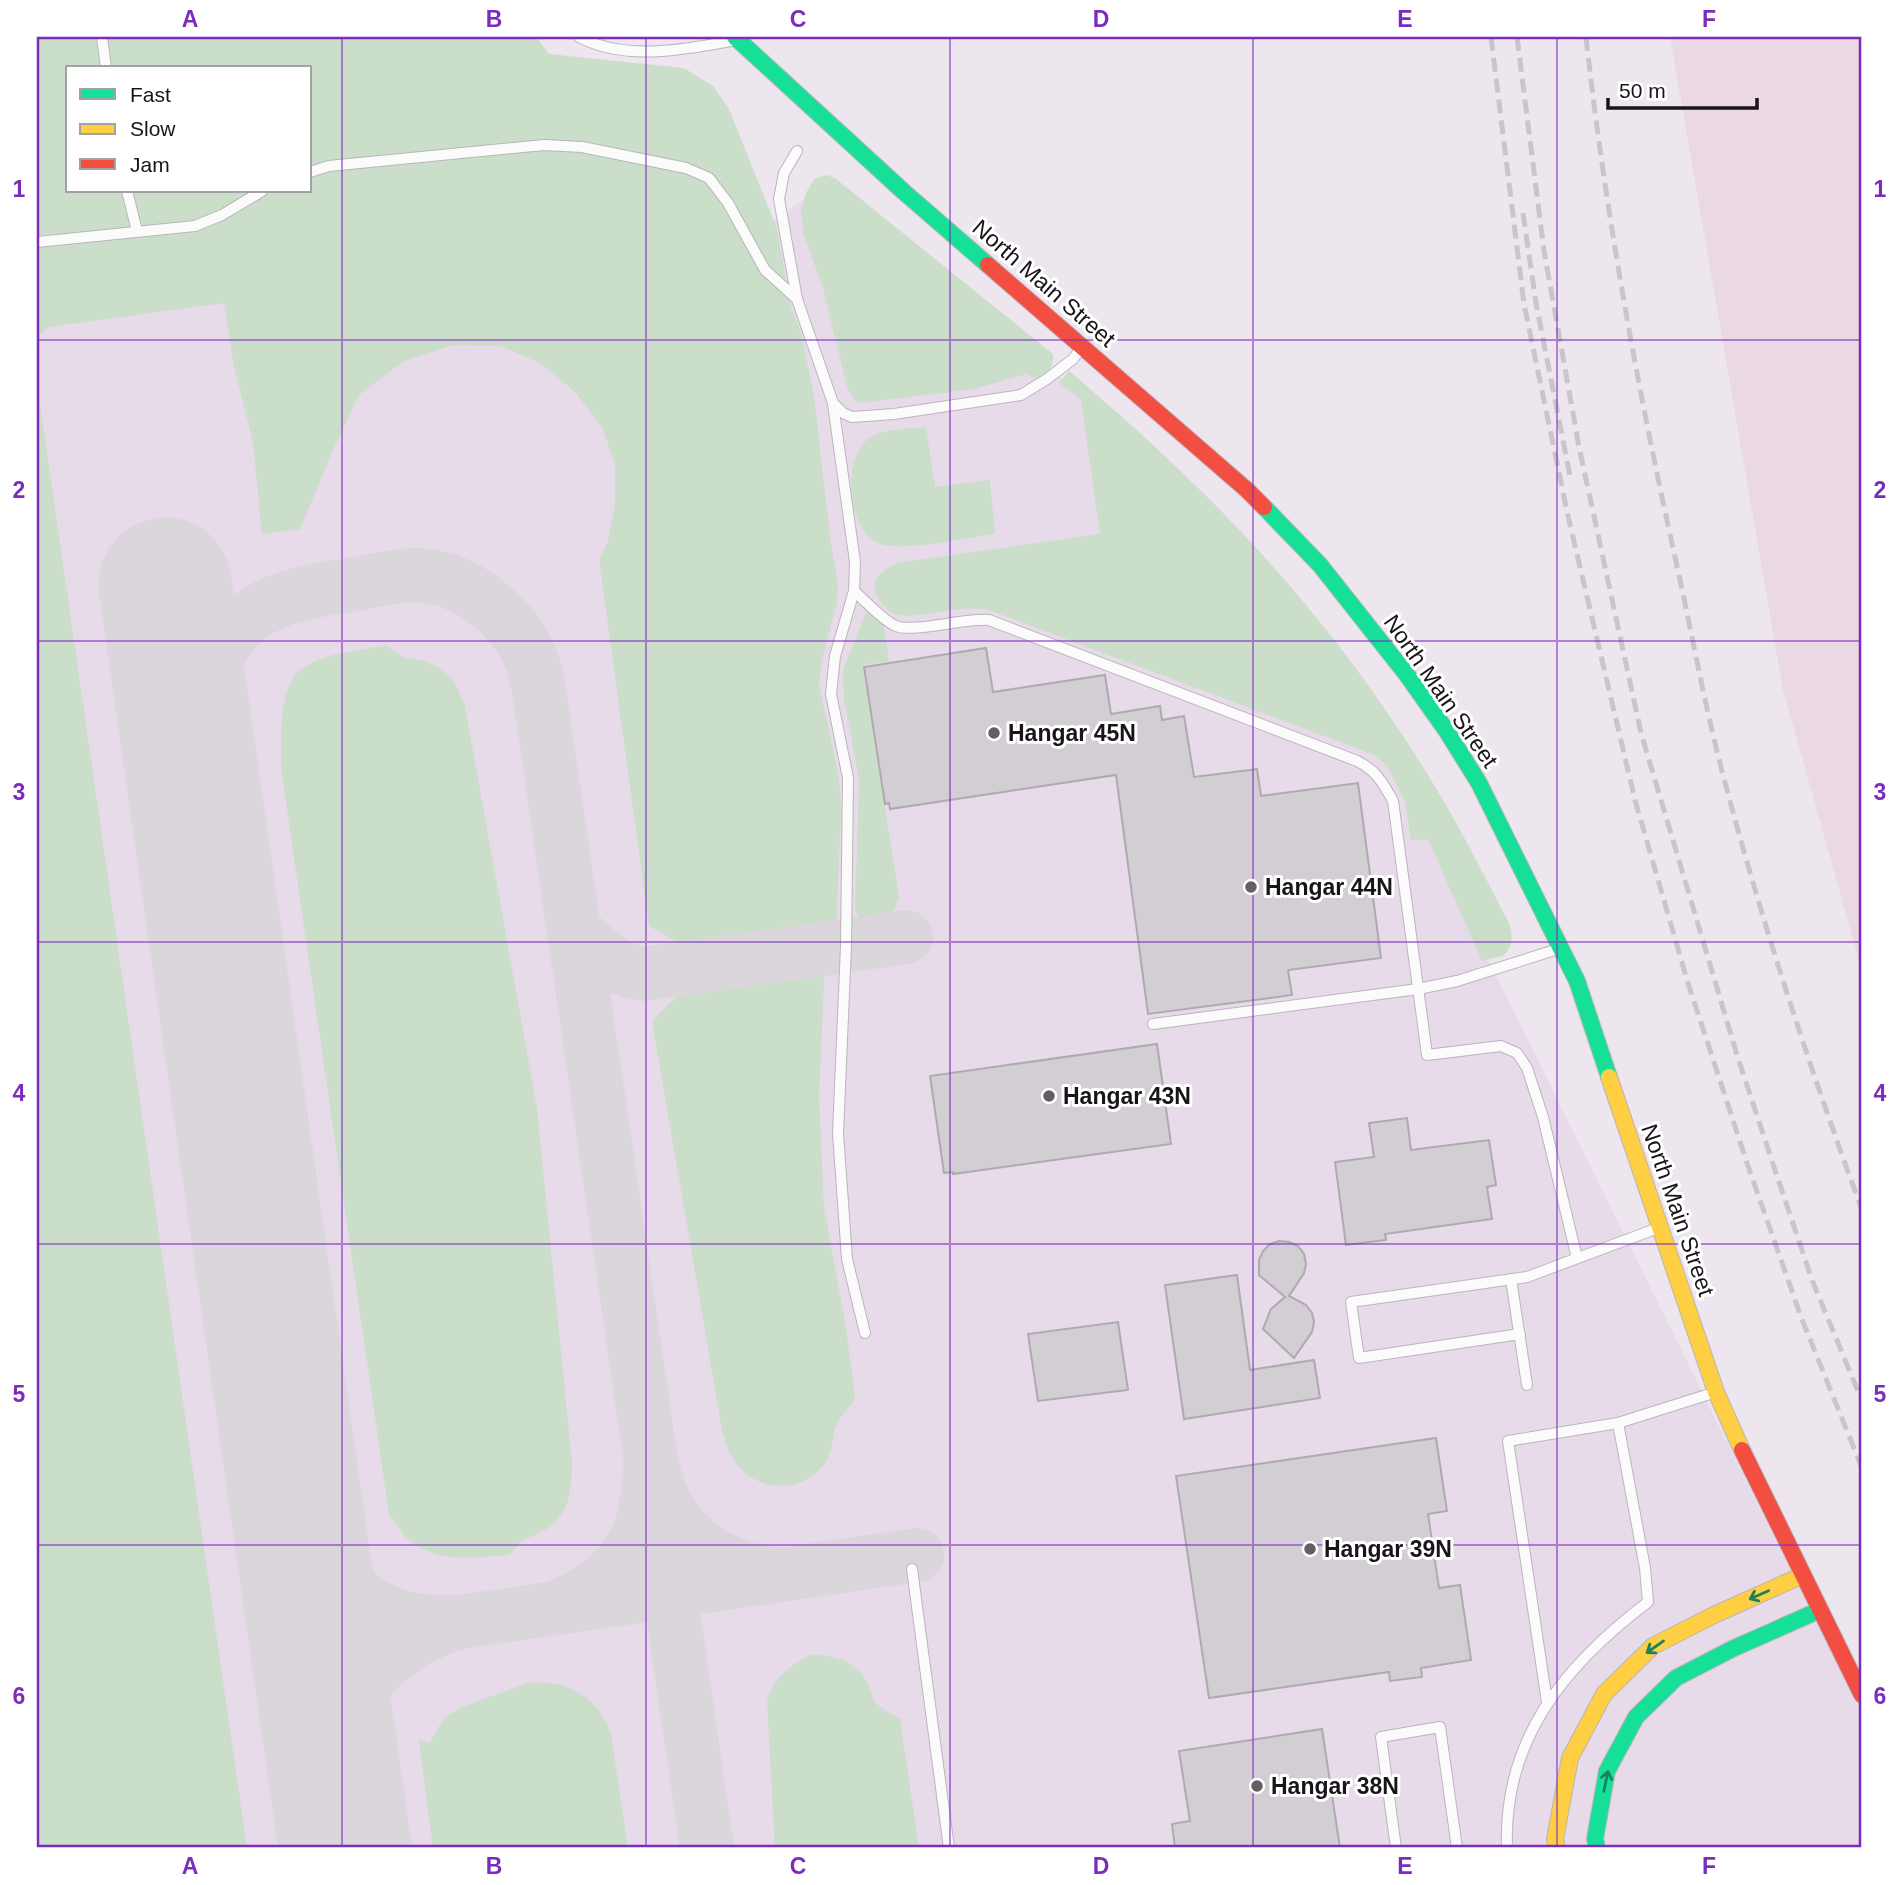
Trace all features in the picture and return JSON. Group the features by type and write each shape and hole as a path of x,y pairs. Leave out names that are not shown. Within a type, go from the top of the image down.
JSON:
{"main road":[{"name":"North Main Street","path":"736,38 904,192 1247,490 1320,565 1453,740 1479,783 1577,981 1716,1392 1862,1695"},
{"path":"1557,1848 1555,1839 1570,1758 1604,1694 1653,1646 1803,1575"},
{"path":"1597,1848 1595,1839 1607,1771 1636,1717 1676,1678 1732,1649 1820,1610"}],"lane":[{"path":"102,37 106,66"},
{"path":"579,37 611,47 652,51 684,50 736,38"},
{"path":"312,171 329,166 544,145 582,147 686,168 709,178 728,203 765,270 797,299"},
{"path":"797,151 784,173 779,199 797,299 832,403 855,562 854,592 835,656 831,694 848,778 846,934 839,1093 840,1157 847,1259 864,1333"},
{"path":"127,192 137,231"},
{"path":"37,242 195,226 222,215 260,192"},
{"path":"832,403 852,417 894,414 1021,395 1073,359 1082,345"},
{"path":"854,592 888,622 898,627 975,619 989,621 1368,766 1380,777 1393,801 1427,1055 1502,1046 1510,1048 1523,1060 1540,1104 1577,1258"},
{"path":"1153,1024 1418,989 1457,981 1561,948"},
{"path":"1520,1334 1359,1358 1351,1302 1527,1277 1659,1228"},
{"path":"1511,1279 1527,1385"},
{"path":"1546,1702 1508,1441 1618,1423 1716,1392"},
{"path":"1507,1848 1506,1831 1513,1783 1525,1742 1546,1702 1614,1628 1648,1602 1618,1423"},
{"path":"912,1569 949,1848"},
{"path":"1396,1848 1381,1737 1440,1727 1457,1848"}],"shaded area":[{"path":"37,37 536,37 549,54 762,229 825,184 1149,450 1302,614 1418,818 1862,1715 1862,1848 37,1848"},
{"path":"1670,37 1862,37 1862,971 1783,690"}],"green space":[{"path":"37,37 536,37 549,54 684,68 713,86 729,109 776,226 792,311 801,332 814,396 838,584 837,602 821,665 819,685 839,777 841,810 836,932 693,951 649,926 599,559 607,544 615,507 615,464 602,427 576,393 542,364 501,346 453,345 404,361 359,395 300,529 262,534 253,442 234,366 224,303 49,327 37,337"},
{"path":"827,175 836,179 1053,354 1050,369 1037,379 1026,374 974,389 862,403 855,401 848,390 822,285 804,235 801,210 806,193 814,179"},
{"path":"1069,371 1162,454 1251,542 1306,605 1361,675 1443,800 1508,921 1512,940 1503,956 1482,961 1428,839 1411,840 1405,801 1387,766 1374,755 992,611 966,609 908,615 896,614 881,603 875,583 882,572 897,563 1100,534 1081,400 1059,383"},
{"path":"37,383 247,1848 37,1848"},
{"path":"926,427 935,487 990,480 995,534 935,543 888,546 878,543 860,524 854,509 852,477 854,462 860,449 874,435"},
{"path":"870,611 883,623 889,661 863,665 899,898 887,919 878,925 865,925 855,911 859,779 844,698 843,676 844,667 866,612"},
{"path":"388,646 404,657 424,661 439,668 454,681 465,706 537,1108 572,1475 567,1504 558,1520 521,1542 510,1555 457,1557 432,1553 409,1540 389,1514 281,768 284,702 293,678 300,670 331,656"},
{"path":"825,963 819,1096 824,1208 846,1328 855,1399 836,1426 829,1455 823,1466 802,1482 777,1486 753,1479 743,1471 734,1461 722,1430 652,1021 690,983"},
{"path":"811,1655 838,1659 853,1666 865,1680 875,1702 900,1719 919,1848 775,1848 767,1702 778,1679"},
{"path":"542,1682 568,1687 598,1709 611,1734 628,1848 433,1848 419,1740 430,1743 443,1719 459,1708 528,1683"}],"building":[{"path":"986,648 993,692 1105,675 1111,714 1160,706 1162,720 1184,716 1194,777 1257,769 1261,796 1358,783 1381,958 1288,970 1292,995 1148,1014 1116,775 890,809 889,803 885,804 864,667"},
{"name":"Hangar 43N","path":"1157,1044 1171,1144 953,1174 944,1173 930,1076"},
{"path":"1407,1118 1411,1150 1489,1140 1496,1185 1487,1187 1492,1219 1385,1234 1386,1240 1346,1245 1335,1162 1374,1157 1369,1123"},
{"path":"1279,1241 1298,1246 1304,1254 1304,1273 1289,1296 1306,1305 1314,1322 1312,1332 1294,1358 1263,1329 1271,1309 1285,1297 1259,1275 1259,1260 1270,1244"},
{"path":"1237,1275 1250,1370 1314,1360 1320,1398 1184,1419 1165,1285"},
{"path":"1118,1322 1128,1390 1038,1401 1028,1334"},
{"name":"Hangar 39N","path":"1436,1438 1447,1511 1428,1514 1439,1588 1460,1585 1471,1660 1421,1668 1422,1677 1390,1681 1389,1672 1209,1698 1176,1476"},
{"name":"Hangar 38N","path":"1322,1729 1340,1848 1175,1848 1172,1824 1190,1821 1179,1751"}],"taxiway":[{"path":"196,800 202,712 212,669 221,650 244,621 256,612 284,599 391,577 435,577 470,591 485,601 512,628 531,659 539,690 707,1848"},
{"path":"574,930 615,964 645,974 906,937"},
{"path":"563,1604 601,1582 623,1560 631,1547 645,1512 651,1460 660,1493 670,1513 693,1539 724,1560 740,1567 775,1574"},
{"path":"294,1486 294,1503 301,1529 310,1545 336,1577 369,1602 401,1617 423,1621 460,1622"},
{"path":"340,1807 334,1779 334,1756 348,1713 358,1694 371,1677 402,1649 440,1629 461,1622 917,1555"}],"runway":[{"path":"165,584 345,1848"}],"railway":[{"path":"1491,37 1524,304 1568,516 1635,800 1687,980 1747,1163 1801,1317 1862,1468"},
{"path":"1517,37 1544,251 1579,447 1641,733 1737,1055 1776,1173 1812,1280 1862,1401"},
{"path":"1586,37 1603,172 1625,307 1650,441 1710,722 1769,937 1862,1210"},
{"path":"1523,213 1536,303 1571,481"}],"traffic: fast":[{"path":"735,37 988,265"},
{"path":"1264,507 1320,565 1407,675 1479,783 1577,981 1609,1077"},
{"path":"1597,1848 1595,1839 1607,1771 1636,1717 1676,1678 1732,1649 1820,1610"}],"traffic: slow":[{"path":"1609,1077 1716,1392 1742,1450"},
{"path":"1557,1848 1555,1839 1570,1758 1604,1694 1653,1646 1803,1575"}],"traffic: jam":[{"path":"988,265 1264,507"},
{"path":"1742,1450 1862,1695"}],"place":[{"name":"Hangar 45N","path":"994,733"},
{"name":"Hangar 44N","path":"1251,887"},
{"name":"Hangar 43N","path":"1049,1096"},
{"name":"Hangar 39N","path":"1310,1549"},
{"name":"Hangar 38N","path":"1257,1786"}]}
